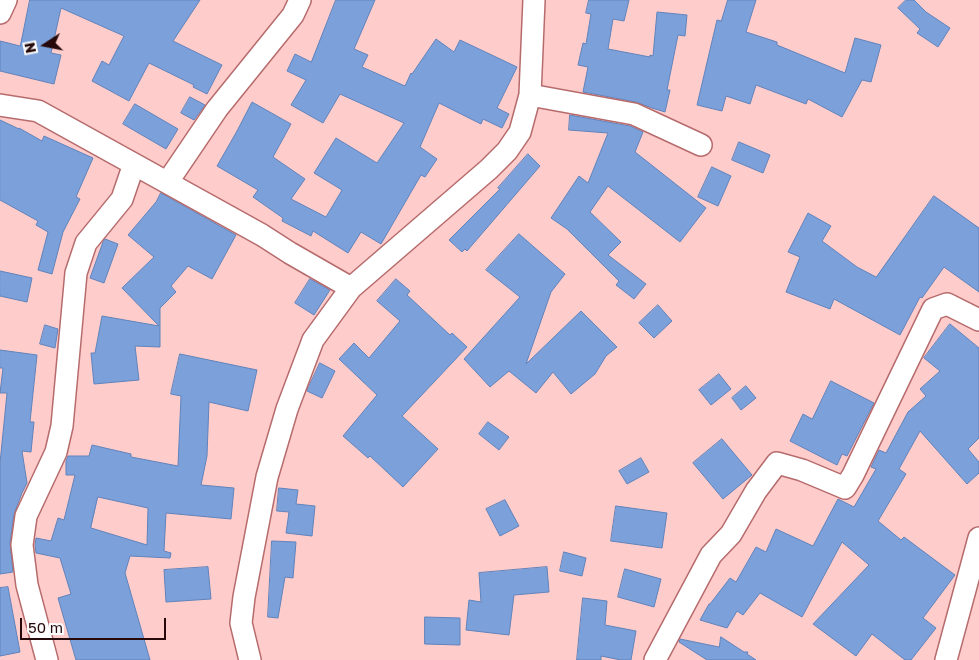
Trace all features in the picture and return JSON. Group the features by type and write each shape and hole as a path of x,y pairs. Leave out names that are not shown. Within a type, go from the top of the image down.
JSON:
{"street":[{"path":"0,13 6,0"},
{"path":"170,184 173,174 217,110 293,15 300,0"},
{"path":"250,660 241,623 244,597 267,477 287,409 313,340 351,288 489,169 507,151 520,132 530,95 534,0"},
{"path":"530,95 634,114 701,145"},
{"path":"0,105 38,111 262,235 351,288"},
{"path":"47,660 26,577 22,545 26,516 56,452 62,426 76,273 86,243 122,199 134,164"},
{"path":"655,660 711,555 731,534 756,491 777,463 802,470 845,488 933,309 946,304 979,320"},
{"path":"946,660 979,538"}],"building":[{"path":"30,0 200,0 173,41 222,65 207,94 193,87 194,85 149,63 129,101 92,81 102,61 109,65 124,36 61,8 51,53 61,55 54,84 0,71 0,41 20,46"},
{"path":"336,0 375,0 354,49 368,55 362,67 405,86 411,73 436,39 454,52 460,40 517,67 497,108 509,114 502,128 483,119 481,124 439,103 420,147 437,159 425,177 421,175 381,244 361,232 348,253 313,231 311,236 282,221 283,218 253,197 258,190 217,166 252,102 291,124 273,157 305,179 291,199 326,217 342,190 314,173 336,138 377,163 404,123 340,94 323,123 291,105 306,80 287,71 295,54 311,62"},
{"path":"589,0 629,0 624,21 613,19 608,49 650,57 650,55 653,56 657,12 687,15 685,36 678,35 667,90 670,90 665,112 636,102 583,92 588,67 578,65 583,43 586,44 591,14 586,13"},
{"path":"728,0 756,0 746,32 777,42 777,45 845,73 855,38 881,45 871,82 862,80 842,117 808,99 806,104 756,85 750,104 726,96 722,111 697,105 717,20 721,21"},
{"path":"906,0 914,0 926,12 950,28 938,47 917,33 920,29 898,8"},
{"path":"190,97 205,105 194,120 181,113"},
{"path":"135,104 178,129 166,149 123,124"},
{"path":"570,115 630,126 643,132 635,152 706,208 680,242 608,186 590,212 621,242 608,255 646,284 634,299 616,285 619,281 567,229 551,218 579,176 588,183 608,133 569,130"},
{"path":"0,120 42,141 44,136 93,158 76,197 80,199 63,232 52,274 38,270 48,232 36,225 38,221 0,200"},
{"path":"739,142 770,155 763,173 732,160"},
{"path":"528,154 540,166 467,251 465,249 462,252 449,240 500,189 498,188"},
{"path":"712,167 731,176 718,206 698,197"},
{"path":"161,193 236,235 212,279 188,266 171,286 176,292 160,308 160,347 135,346 139,380 94,384 91,353 95,353 102,316 159,326 122,288 154,257 128,235 156,202"},
{"path":"934,196 979,228 979,292 944,267 922,298 920,297 900,335 834,299 830,309 786,292 800,257 788,252 808,213 831,226 822,241 857,267 876,277"},
{"path":"519,234 565,274 551,292 526,364 581,311 617,347 606,356 595,374 571,394 553,372 536,393 509,371 490,387 464,359 520,297 486,270"},
{"path":"105,239 118,244 104,283 90,278"},
{"path":"0,271 32,278 27,302 0,296"},
{"path":"310,279 330,290 314,315 295,303"},
{"path":"396,279 410,291 407,295 450,335 452,333 467,347 402,416 438,449 403,487 370,456 368,458 343,436 377,395 339,359 354,343 369,358 400,321 377,301"},
{"path":"658,305 672,321 654,338 639,323"},
{"path":"950,324 979,348 979,438 968,449 979,462 979,473 967,484 920,431 899,469 906,474 878,521 901,540 904,537 955,575 923,618 936,628 911,660 905,660 872,634 856,656 813,624 869,565 842,542 802,617 760,593 743,615 737,611 727,628 700,620 709,604 730,578 736,582 756,547 766,552 776,529 813,546 838,499 854,507 876,469 871,467 879,450 886,453 908,412 926,396 920,389 940,371 924,358"},
{"path":"45,325 58,329 55,348 40,344"},
{"path":"0,350 37,355 30,422 34,422 31,452 22,451 27,483 14,514 10,543 13,572 0,574 0,463 7,393 0,393 3,368 0,368"},
{"path":"180,354 257,370 248,411 209,402 207,456 201,485 234,488 231,519 166,513 164,551 171,553 170,558 130,556 125,573 150,660 76,660 58,598 71,594 60,558 36,553 36,538 51,541 58,518 64,520 75,475 66,475 68,456 89,456 92,445 131,454 131,457 178,466 181,396 171,394","holes":["98,497 148,508 147,545 91,528"]},
{"path":"320,363 335,371 322,398 307,391"},
{"path":"719,374 731,389 711,405 699,390"},
{"path":"831,381 874,403 847,456 842,454 837,465 790,441 803,414 812,419"},
{"path":"746,386 756,398 741,410 732,398"},
{"path":"488,422 509,437 499,450 479,434"},
{"path":"722,439 752,475 723,499 693,463"},
{"path":"641,458 649,472 627,484 619,471"},
{"path":"279,488 298,490 296,504 315,506 312,536 286,533 289,512 277,511"},
{"path":"505,500 519,526 500,536 486,509"},
{"path":"616,506 667,513 662,548 611,541"},
{"path":"272,541 296,542 293,578 285,577 278,618 268,617"},
{"path":"564,552 586,558 582,576 560,571"},
{"path":"208,567 211,599 166,602 164,570"},
{"path":"547,567 549,592 514,595 509,635 466,630 469,600 481,602 479,573"},
{"path":"625,569 661,579 654,607 618,597"},
{"path":"8,587 20,652 0,656 0,588"},
{"path":"583,598 607,601 605,625 636,631 631,660 601,656 601,660 577,660"},
{"path":"425,617 460,618 460,645 425,644"},
{"path":"721,637 744,652 748,652 747,654 756,660 707,660 679,642 680,639 719,647"}]}
